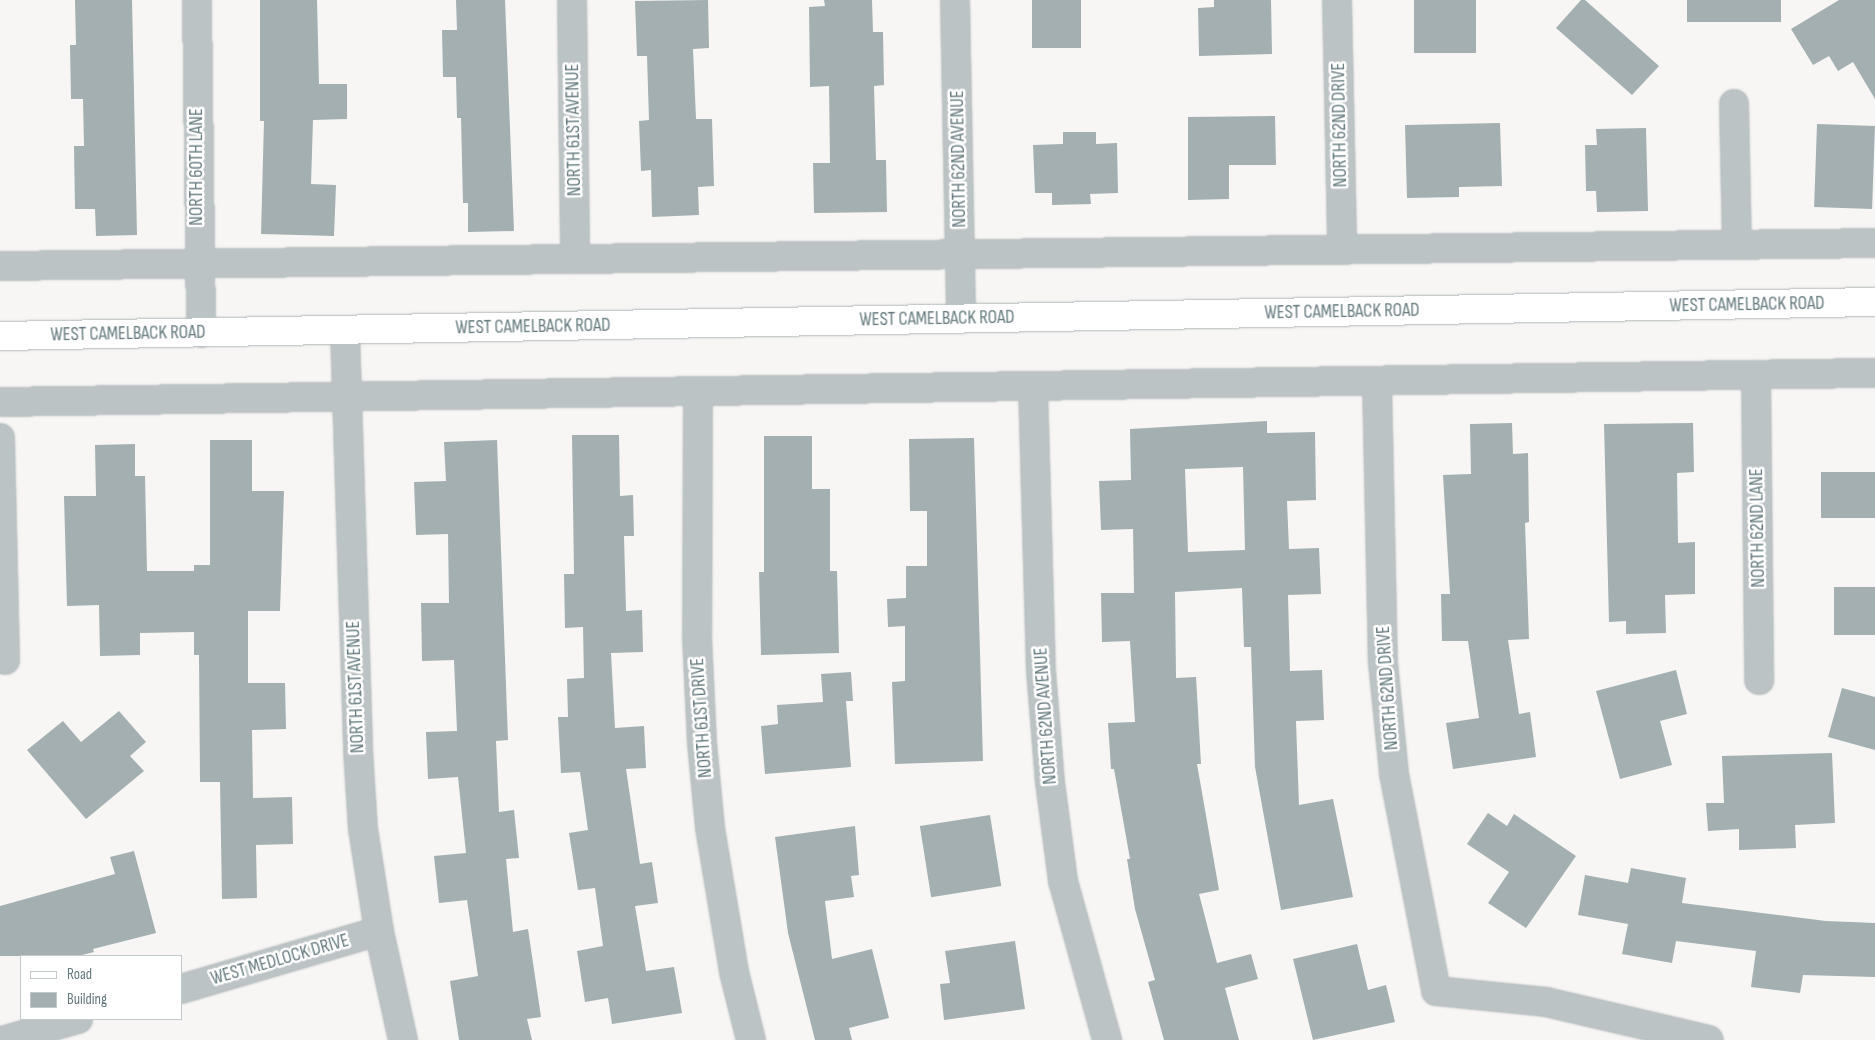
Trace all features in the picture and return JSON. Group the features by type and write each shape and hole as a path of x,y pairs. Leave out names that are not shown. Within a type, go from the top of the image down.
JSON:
{"main road":[{"name":"WEST CAMELBACK ROAD","path":"0,336 1875,302"}],"street":[{"name":"NORTH 60TH LANE","path":"197,0 198,264 201,333"},
{"name":"NORTH 61ST AVENUE","path":"572,0 575,259"},
{"name":"NORTH 62ND AVENUE","path":"955,0 961,318"},
{"name":"NORTH 62ND DRIVE","path":"1338,0 1342,249"},
{"path":"1734,104 1737,245"},
{"path":"0,266 1875,243"},
{"name":"NORTH 61ST AVENUE","path":"345,331 358,750 363,829 379,931 403,1040"},
{"path":"0,402 1875,373"},
{"name":"NORTH 62ND LANE","path":"1756,375 1759,680"},
{"name":"NORTH 62ND DRIVE","path":"1378,381 1383,663 1394,774 1436,991 1546,1002 1708,1040"},
{"name":"NORTH 62ND AVENUE","path":"1033,386 1041,671 1050,782 1063,881 1107,1040"},
{"name":"NORTH 61ST DRIVE","path":"698,392 697,637 702,743 710,828 734,972 751,1040"},
{"path":"0,438 5,660"},
{"name":"WEST MEDLOCK DRIVE","path":"182,989 379,931"},
{"path":"5,1040 75,1020"}],"building":[{"path":"75,0 132,0 137,235 96,236 95,209 75,209 74,146 84,146 83,99 71,99 70,45 76,45"},
{"path":"260,0 317,0 319,84 347,84 347,119 313,120 311,184 336,185 334,236 261,234 264,121 260,121"},
{"path":"456,0 505,0 514,231 468,232 468,203 463,203 461,118 457,118 456,77 443,77 442,30 457,30"},
{"path":"708,0 709,48 693,49 696,119 712,119 714,186 698,187 699,215 652,217 651,170 641,171 639,121 649,120 647,56 637,56 635,1"},
{"path":"824,0 872,0 873,32 883,32 884,85 874,86 876,160 886,160 887,212 814,213 813,163 830,163 829,86 810,87 809,7 825,6"},
{"path":"1032,0 1081,0 1081,48 1032,48"},
{"path":"1214,0 1271,0 1272,54 1199,56 1198,8 1214,7"},
{"path":"1414,0 1476,0 1476,53 1414,53"},
{"path":"1581,0 1585,0 1659,66 1632,95 1556,28"},
{"path":"1687,0 1781,0 1781,22 1687,22"},
{"path":"1839,0 1875,0 1875,99 1853,62 1838,71 1829,56 1813,65 1791,29"},
{"path":"1275,116 1276,165 1229,165 1229,199 1188,200 1188,117"},
{"path":"1500,123 1502,186 1459,187 1459,197 1407,198 1405,125"},
{"path":"1817,124 1875,126 1872,209 1814,207"},
{"path":"1646,128 1648,211 1597,212 1596,191 1586,191 1585,145 1597,145 1596,129"},
{"path":"1063,132 1096,132 1096,144 1117,143 1118,193 1090,194 1091,204 1052,205 1052,193 1035,193 1033,145 1063,144"},
{"path":"1267,421 1267,433 1315,432 1316,500 1287,501 1289,549 1319,548 1321,594 1288,595 1290,671 1322,670 1324,720 1296,721 1299,805 1333,799 1353,897 1281,910 1255,767 1251,647 1244,647 1242,588 1175,592 1176,678 1196,677 1201,764 1197,764 1219,890 1199,894 1217,963 1251,954 1258,979 1225,988 1239,1040 1164,1040 1148,982 1155,980 1135,909 1127,859 1130,859 1114,769 1111,769 1108,723 1135,722 1130,641 1102,642 1101,593 1134,593 1133,529 1101,530 1099,481 1131,480 1130,429","holes":["1243,467 1245,550 1188,552 1185,469"]},
{"path":"1512,423 1513,454 1528,453 1529,522 1525,523 1529,639 1508,640 1519,714 1530,712 1536,757 1453,769 1446,723 1479,718 1468,641 1442,641 1441,594 1450,594 1443,475 1471,474 1470,424"},
{"path":"1693,423 1694,472 1677,473 1678,543 1695,542 1695,594 1665,595 1666,633 1626,634 1626,621 1609,622 1604,424"},
{"path":"572,435 619,435 620,496 633,495 634,536 624,536 626,611 642,610 643,652 611,653 615,728 644,726 646,768 626,769 640,864 652,862 658,903 635,906 646,971 674,967 682,1013 612,1024 608,998 585,1002 577,951 603,946 595,888 578,890 569,833 588,830 580,772 561,773 558,717 568,717 567,679 584,678 583,627 565,628 564,574 574,574"},
{"path":"764,436 812,436 812,489 830,489 830,571 837,571 839,653 761,655 759,572 764,572"},
{"path":"974,438 983,761 895,764 892,682 905,681 905,626 888,627 887,599 906,598 906,566 927,566 927,511 910,511 909,439"},
{"path":"210,440 252,440 252,491 284,491 280,611 248,611 248,683 285,683 286,729 252,730 253,798 292,797 293,844 256,845 257,898 222,899 220,782 200,782 199,655 194,655 194,632 140,633 140,655 100,656 99,605 67,606 64,496 96,496 95,445 135,444 135,476 145,476 147,571 194,571 194,565 210,565"},
{"path":"497,440 508,740 496,741 499,812 514,810 519,858 506,859 513,932 528,929 541,1017 527,1019 532,1040 459,1040 450,981 478,976 467,900 439,903 434,856 466,853 458,777 428,779 426,732 457,731 454,660 422,661 421,603 449,603 448,534 416,535 414,482 446,481 444,442"},
{"path":"1821,472 1875,472 1875,518 1821,518"},
{"path":"1834,587 1875,587 1875,635 1834,635"},
{"path":"1676,670 1687,714 1660,721 1672,765 1620,779 1596,691"},
{"path":"851,672 853,701 846,701 851,767 765,774 761,726 778,724 777,705 823,702 821,674"},
{"path":"1842,688 1875,697 1875,750 1828,737"},
{"path":"119,711 146,742 130,756 144,771 86,819 27,750 63,721 81,742"},
{"path":"1832,753 1835,823 1795,825 1796,848 1739,850 1739,829 1708,831 1706,803 1724,803 1722,756"},
{"path":"1488,813 1507,826 1514,814 1576,856 1526,928 1488,903 1509,872 1467,844"},
{"path":"990,815 1001,886 931,897 920,826"},
{"path":"855,826 859,875 851,876 854,897 825,901 832,959 872,949 889,1018 849,1028 852,1040 815,1040 788,933 775,837"},
{"path":"134,851 156,933 93,949 94,952 82,955 0,956 0,906 115,874 110,857"},
{"path":"1631,868 1686,878 1682,903 1826,921 1875,923 1875,977 1803,975 1800,993 1751,987 1756,951 1676,941 1672,963 1622,954 1628,924 1578,915 1585,875 1628,883"},
{"path":"1015,941 1025,1009 944,1020 940,984 950,983 945,951"},
{"path":"1357,944 1368,990 1386,985 1395,1022 1313,1040 1293,959"}]}
